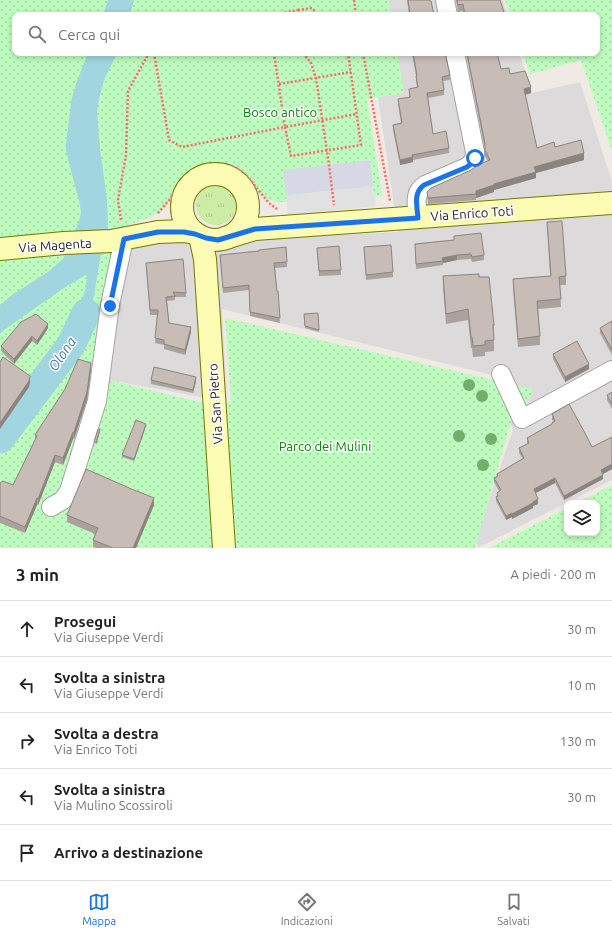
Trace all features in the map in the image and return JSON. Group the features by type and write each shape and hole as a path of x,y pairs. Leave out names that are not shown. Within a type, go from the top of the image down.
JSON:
{"street":[{"path":"445,0 447,12"},
{"path":"418,218 416,198 417,192 420,188 467,167 475,158 456,56"},
{"name":"Via Enrico Toti","path":"122,239 150,230 169,215 192,182 201,176 212,173 223,174 233,179 241,187 256,213 268,222 281,219 336,224 612,203"},
{"path":"185,191 182,200 184,219 189,227 207,241 234,234 242,226 248,207 246,196"},
{"name":"Via Enrico Toti","path":"122,239 158,232 184,232 207,241 255,229 281,219"},
{"path":"51,508 62,500 69,492 97,401 110,306 122,239"},
{"name":"Via Magenta","path":"0,249 122,239"},
{"name":"Via San Pietro","path":"207,241 224,548"},
{"path":"501,374 522,419 612,370"}],"path":[{"path":"354,0 356,12"},
{"path":"288,12 312,8 315,12"},
{"path":"122,239 118,200 126,155 128,90 147,56"},
{"path":"155,56 169,140 182,147 286,126 357,114"},
{"path":"274,56 291,156 361,144 348,56"},
{"path":"305,56 311,63 316,78 326,150 330,165 336,224"},
{"path":"364,56 393,219"},
{"path":"279,84 351,72"},
{"path":"154,216 170,199 186,175 198,169 221,165 236,168 246,175 281,219"}],"shaded area":[{"path":"388,0 503,0 506,12 390,12"},
{"path":"398,56 520,56 532,93 580,82 612,182 612,480 572,500 564,500 564,504 479,547 475,541 513,430 492,375 222,309 227,402 104,379 130,245 398,232 378,97 404,93"},
{"path":"370,160 373,186 286,195 283,170"},
{"path":"373,186 376,206 288,216 286,195"}],"green space":[{"name":"Parco dei Mulini","path":"0,0 388,0 390,12 12,12 12,56 398,56 404,93 367,99 382,196 279,202 266,199 256,192 248,181 235,171 220,168 204,170 190,176 160,213 129,225 104,379 212,405 231,402 225,318 533,389 525,411 513,415 475,548 0,548"},
{"path":"505,0 612,0 612,151 581,60 530,74 524,56 600,56 600,12 509,12"},
{"path":"216,185 227,188 233,194 236,205 233,216 227,222 216,225 205,222 199,216 196,205 199,194 205,188"},
{"path":"612,485 612,548 489,548 564,510 564,536 600,536 600,500 583,500"}],"water":[{"path":"108,0 134,0 131,12 104,12"},
{"path":"87,56 116,56 104,80 97,112 107,200 108,229 101,253 94,296 78,336 47,377 19,420 10,414 35,376 69,334 85,291 86,275 64,288 0,334 0,305 12,295 48,272 63,259 79,221 81,212 80,205 66,151 71,102"},
{"path":"5,422 15,426 0,444 0,429"}],"building":[{"path":"408,0 431,1 433,12 410,12"},
{"path":"457,0 500,0 504,12 464,12 463,4 458,5"},
{"path":"414,56 446,56 450,75 442,77 444,90 427,93 433,134 446,131 449,148 412,155 413,157 400,160 393,125 402,123 398,99 410,97 409,89 418,87"},
{"path":"468,56 498,56 501,69 509,68 510,74 525,71 531,87 524,89 537,148 554,142 555,147 581,140 584,153 534,167 536,172 494,184 476,191 476,194 428,198 427,192 431,188 490,160 485,150"},
{"path":"562,221 566,276 559,277 561,299 537,301 540,336 518,339 513,279 551,276 547,222"},
{"path":"481,233 484,255 472,257 471,254 457,255 442,258 443,261 416,264 415,244 454,240 454,236"},
{"path":"391,245 393,272 366,275 364,247"},
{"path":"339,246 341,270 319,271 317,248"},
{"path":"286,247 287,262 274,263 280,318 250,312 249,285 223,288 220,255"},
{"path":"183,259 186,293 173,292 175,296 166,297 169,323 191,327 185,350 164,344 164,340 155,338 158,310 150,310 146,263"},
{"path":"479,274 479,277 489,277 494,340 485,341 485,345 473,346 468,309 446,314 443,276"},
{"path":"318,313 319,330 305,326 304,314"},
{"path":"36,314 48,324 37,341 32,336 14,359 1,346 21,322"},
{"path":"612,321 612,350 600,328"},
{"path":"577,341 589,364 565,377 553,354"},
{"path":"3,357 30,376 29,381 0,423 0,362"},
{"path":"78,359 91,363 87,392 74,432 63,458 55,455 38,499 37,498 25,527 0,516 0,483 3,481 13,485 37,436 35,435 65,389"},
{"path":"154,367 196,377 193,390 151,380"},
{"path":"612,392 612,404 607,395"},
{"path":"569,404 592,447 612,437 612,464 601,470 603,475 564,496 555,478 534,489 538,499 533,503 506,516 496,497 498,496 497,493 501,490 494,478 498,476 497,474 524,458 519,448 529,443 527,438 552,424 555,421 552,414"},
{"path":"136,420 146,424 134,459 122,455"},
{"path":"98,429 100,429 96,443 94,442"},
{"path":"86,469 154,498 133,548 113,548 93,540 98,528 67,515"}],"waterway":[{"name":"Olona","path":"0,439 71,345 86,313"}],"route":[{"path":"110,306 124,239 158,232 184,232 195,234 211,240 218,240 255,229 418,218 416,198 417,192 420,188 467,167 475,158"}],"park label":[{"name":"Bosco antico","path":"280,112"}]}
